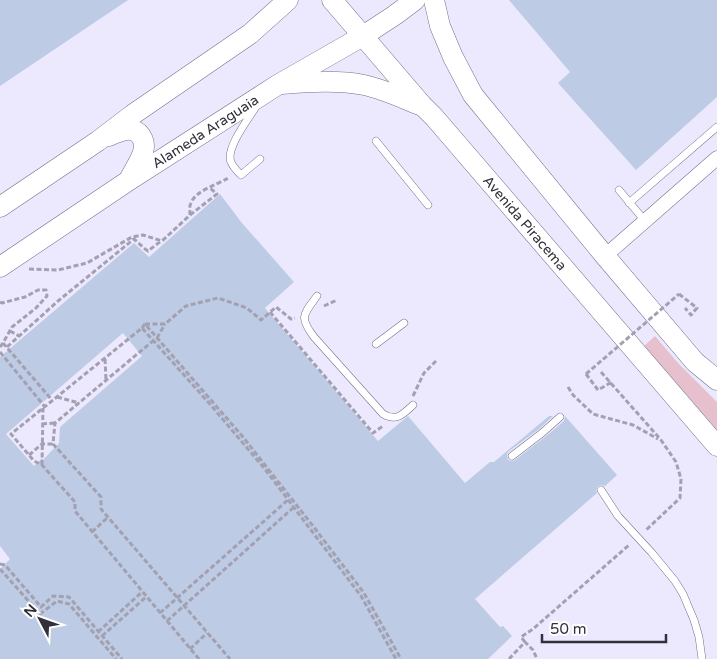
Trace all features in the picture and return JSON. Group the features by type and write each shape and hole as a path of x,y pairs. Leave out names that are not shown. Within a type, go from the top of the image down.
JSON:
{"main road":[{"path":"0,207 250,34 288,0"},
{"name":"Avenida Piracema","path":"332,0 717,446"},
{"name":"Alameda Araguaia","path":"0,267 128,181 271,89 362,36 415,0"},
{"path":"434,0 440,26 473,95 605,256 696,362 717,380"},
{"path":"271,89 299,82 344,82 374,88 422,105"},
{"path":"98,141 120,131 135,130 140,133 144,144 143,154 128,181"}],"street":[{"path":"605,256 717,158"}],"lane":[{"path":"260,159 239,173 231,164 230,156 232,147 271,89"},
{"path":"629,203 717,127"},
{"path":"376,142 428,205"},
{"path":"619,190 645,221"},
{"path":"317,296 304,316 305,325 314,337 383,414 395,418 406,412 413,405"},
{"path":"376,344 404,323"},
{"path":"512,456 560,417"},
{"path":"601,490 618,516 652,553 683,594 699,636 702,659"}],"path":[{"path":"190,215 190,204 198,193 239,173"},
{"path":"133,238 148,251 217,194 209,188"},
{"path":"22,268 58,270 87,263 133,238 143,235 162,241"},
{"path":"7,347 133,238"},
{"path":"117,246 120,250"},
{"path":"104,255 107,257 107,261"},
{"path":"0,302 25,297 38,290 46,290 47,296 36,308 12,327 0,347"},
{"path":"537,659 533,650 521,636 533,629 680,498 681,479 676,462 661,440 601,372 610,383 598,390 586,374 679,294 697,308 691,315 685,308"},
{"path":"42,424 55,423 155,339 165,324 186,306 218,298 247,308 260,320 269,313"},
{"path":"165,324 144,326 11,434 34,461 42,465 75,502 75,511 198,659"},
{"path":"144,326 264,468 364,593 401,659"},
{"path":"10,331 19,336"},
{"path":"3,343 52,401"},
{"path":"0,352 44,407 42,465"},
{"path":"105,358 106,380"},
{"path":"568,387 573,395 593,414 632,426 661,440"},
{"path":"56,397 79,403"},
{"path":"52,444 55,423"},
{"path":"29,454 42,444 52,444 101,497 101,509 230,659"},
{"path":"160,613 289,499"},
{"path":"167,622 295,506"},
{"path":"295,506 361,596 396,659"},
{"path":"92,532 108,517"},
{"path":"0,564 4,565 44,611"},
{"path":"0,568 40,614 57,602 68,604 97,633"},
{"path":"97,633 142,592"},
{"path":"36,611 53,596 69,597 116,659"},
{"path":"100,637 146,597"},
{"path":"190,648 207,633"},
{"path":"100,637 122,659"},
{"path":"509,659 525,642"}],"shaded area":[{"path":"655,336 678,363 717,402 717,430 644,346"}],"building":[{"path":"0,0 128,0 0,86"},
{"path":"509,0 717,0 717,97 636,170 558,83 570,72"},
{"path":"220,194 242,223 294,282 265,308 378,441 408,416 465,483 490,462 494,462 549,416 553,416 508,452 508,460 515,460 545,437 564,421 565,416 617,475 605,486 598,486 597,493 475,599 500,627 503,626 512,636 488,659 0,659 0,569 10,559 0,546 0,357 134,243 149,257","holes":["123,333 142,356 60,427 59,443 43,460 42,458 34,466 6,434"]}]}
